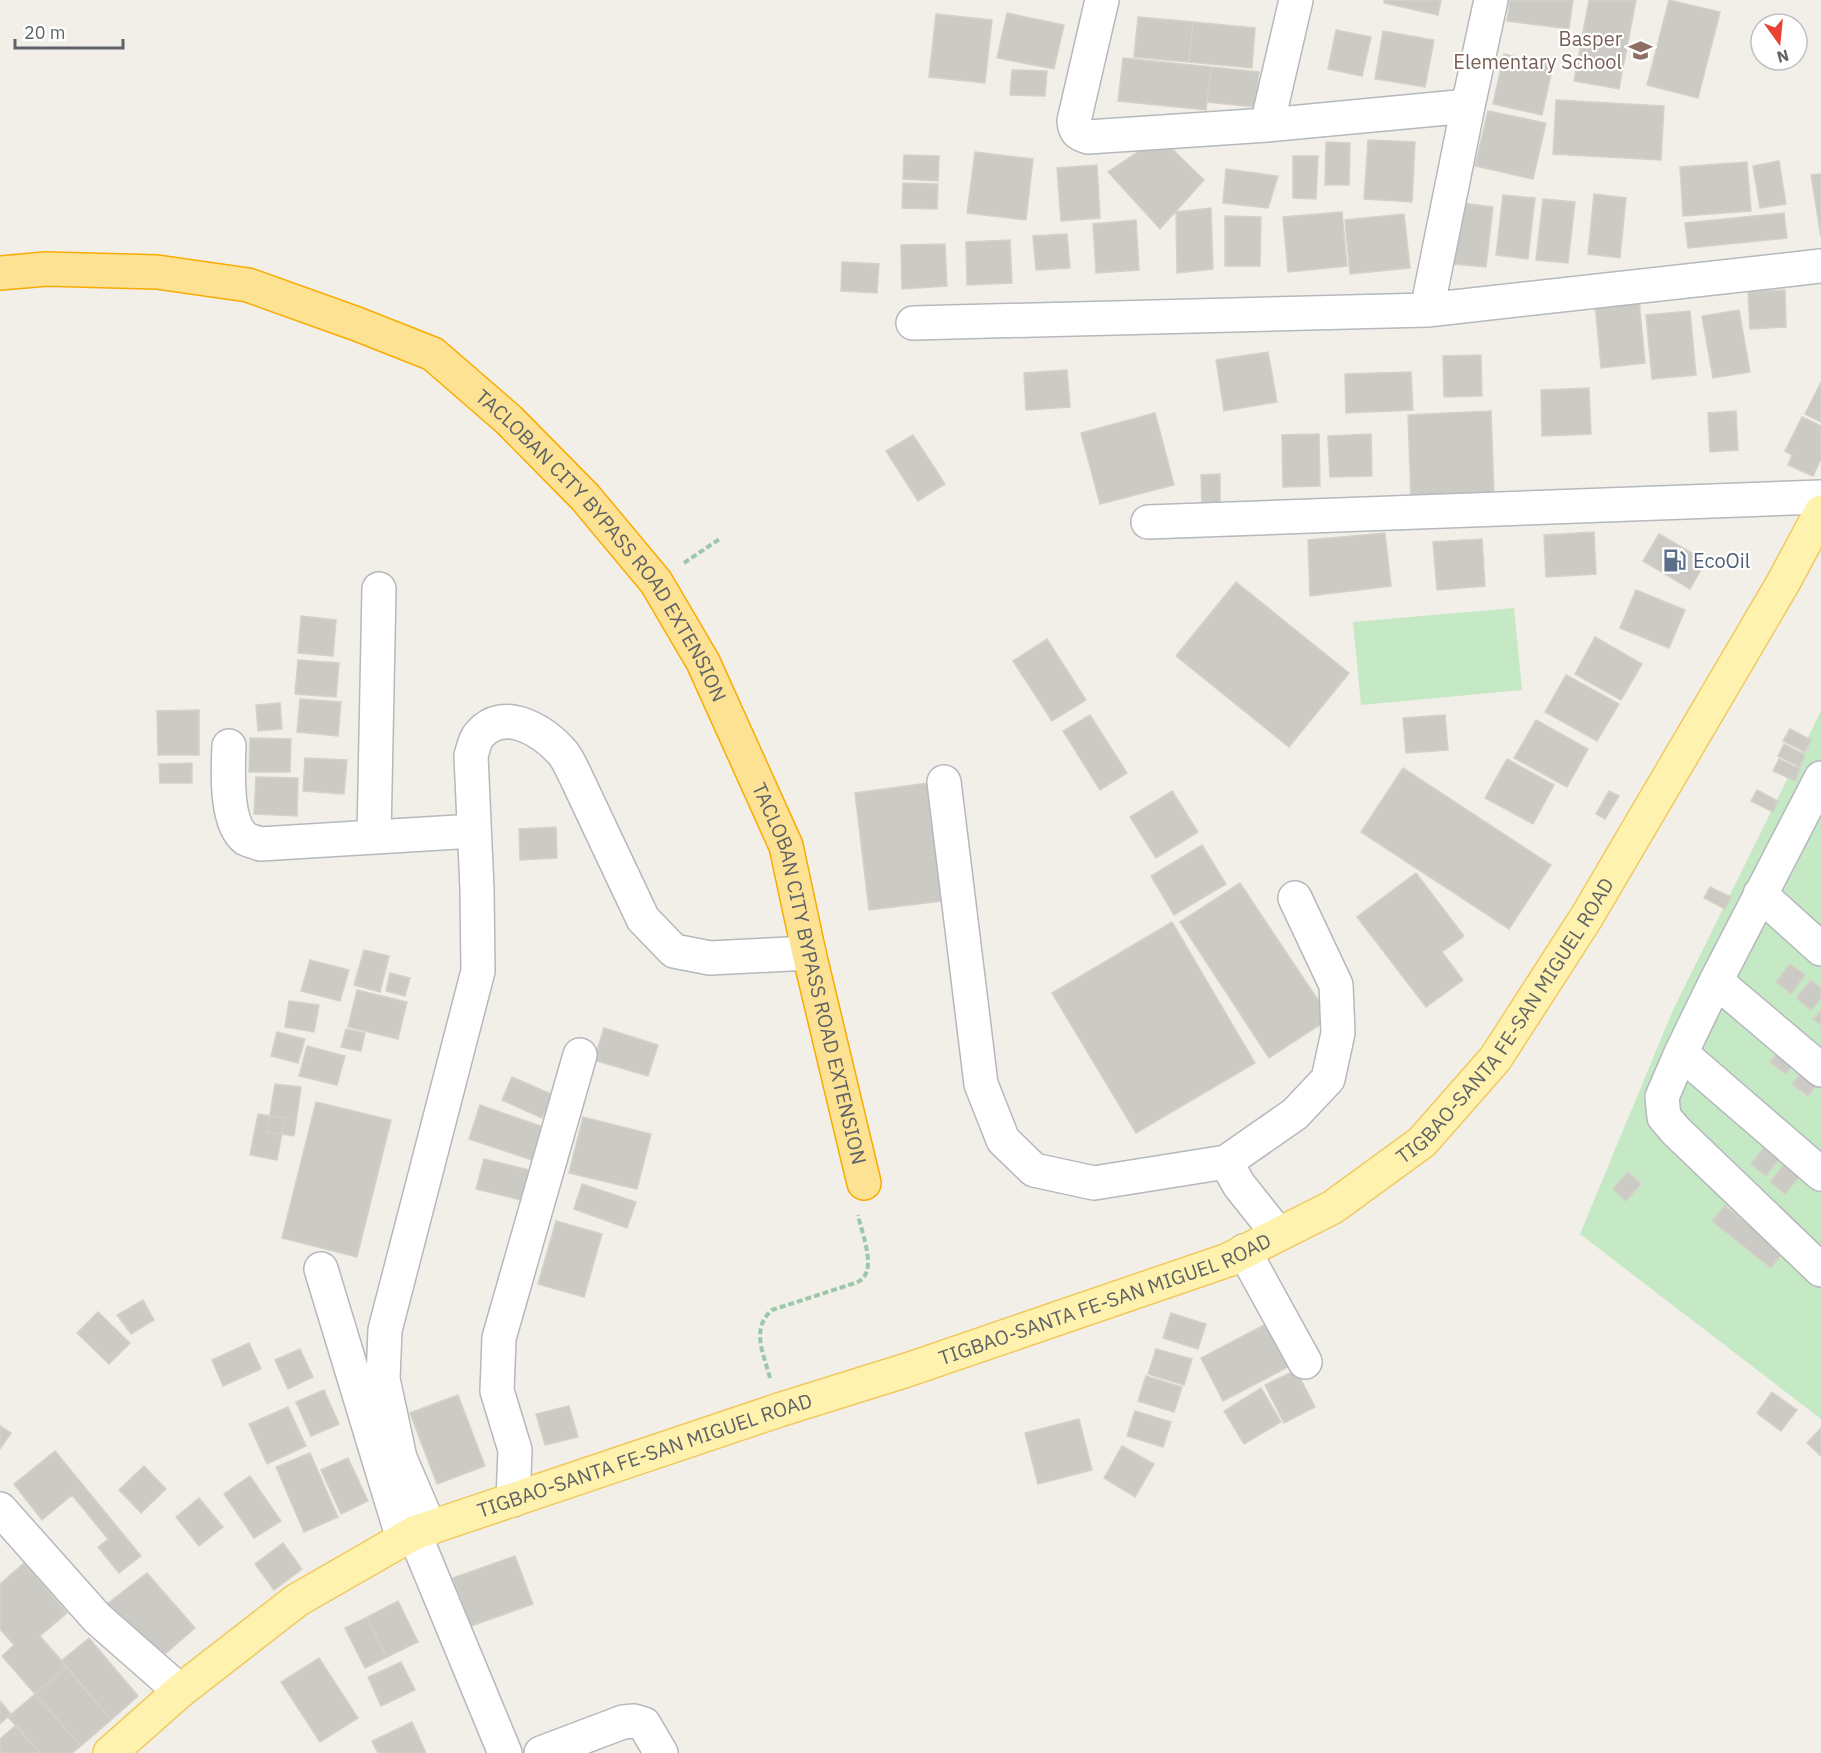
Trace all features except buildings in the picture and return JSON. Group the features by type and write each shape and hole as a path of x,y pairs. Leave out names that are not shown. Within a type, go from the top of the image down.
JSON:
{"highway":[{"name":"TACLOBAN CITY BYPASS ROAD EXTENSION","path":"0,273 46,269 157,272 248,285 357,324 433,354 509,420 585,497 656,582 703,662 786,846 864,1183"}],"main road":[{"name":"TIGBAO-SANTA FE-SAN MIGUEL ROAD","path":"110,1753 180,1691 297,1600 416,1534 779,1410 907,1371 1228,1260 1333,1207 1422,1142 1495,1059 1586,918 1813,547 1821,512"}],"street":[{"path":"1102,0 1074,121 1075,129 1079,134 1088,137 1268,125 1468,106"},
{"path":"1268,125 1296,0"},
{"path":"1427,310 1491,0"},
{"path":"913,323 1427,310 1821,266"},
{"path":"1148,522 1821,497"},
{"path":"374,837 379,589"},
{"path":"416,1534 383,1379 385,1330 478,971 471,756 478,735 492,724 506,722 525,725 544,735 564,754 643,919 674,951 710,958 809,953"},
{"path":"229,746 228,778 234,822 246,838 260,844 474,831"},
{"path":"1821,778 1716,981 1662,1097 1664,1117 1676,1131 1821,1270"},
{"path":"944,782 981,1084 1003,1140 1034,1170 1094,1183 1226,1162 1294,1114 1328,1079 1338,1034 1336,985 1295,898"},
{"path":"1760,894 1821,949"},
{"path":"1716,981 1821,1070"},
{"path":"1681,1053 1821,1174"},
{"path":"513,1500 514,1450 497,1391 500,1338 580,1054"},
{"path":"1226,1162 1239,1185 1278,1234"},
{"path":"1244,1251 1305,1362"},
{"path":"321,1269 416,1534 505,1753"},
{"path":"0,1509 97,1618 180,1691"},
{"path":"541,1753 623,1722 634,1721 644,1724 661,1753"}],"path":[{"path":"656,582 721,538"},
{"path":"779,1410 759,1335 762,1321 772,1310 855,1284 866,1277 869,1266 855,1202 855,1191 864,1183"}],"green space":[{"path":"1514,608 1522,690 1361,705 1353,622"},
{"path":"1821,711 1821,1419 1580,1234 1673,1010"}],"place":[{"name":"Basper Elementary School","path":"1640,50"},
{"name":"EcoOil","path":"1675,561"}]}
